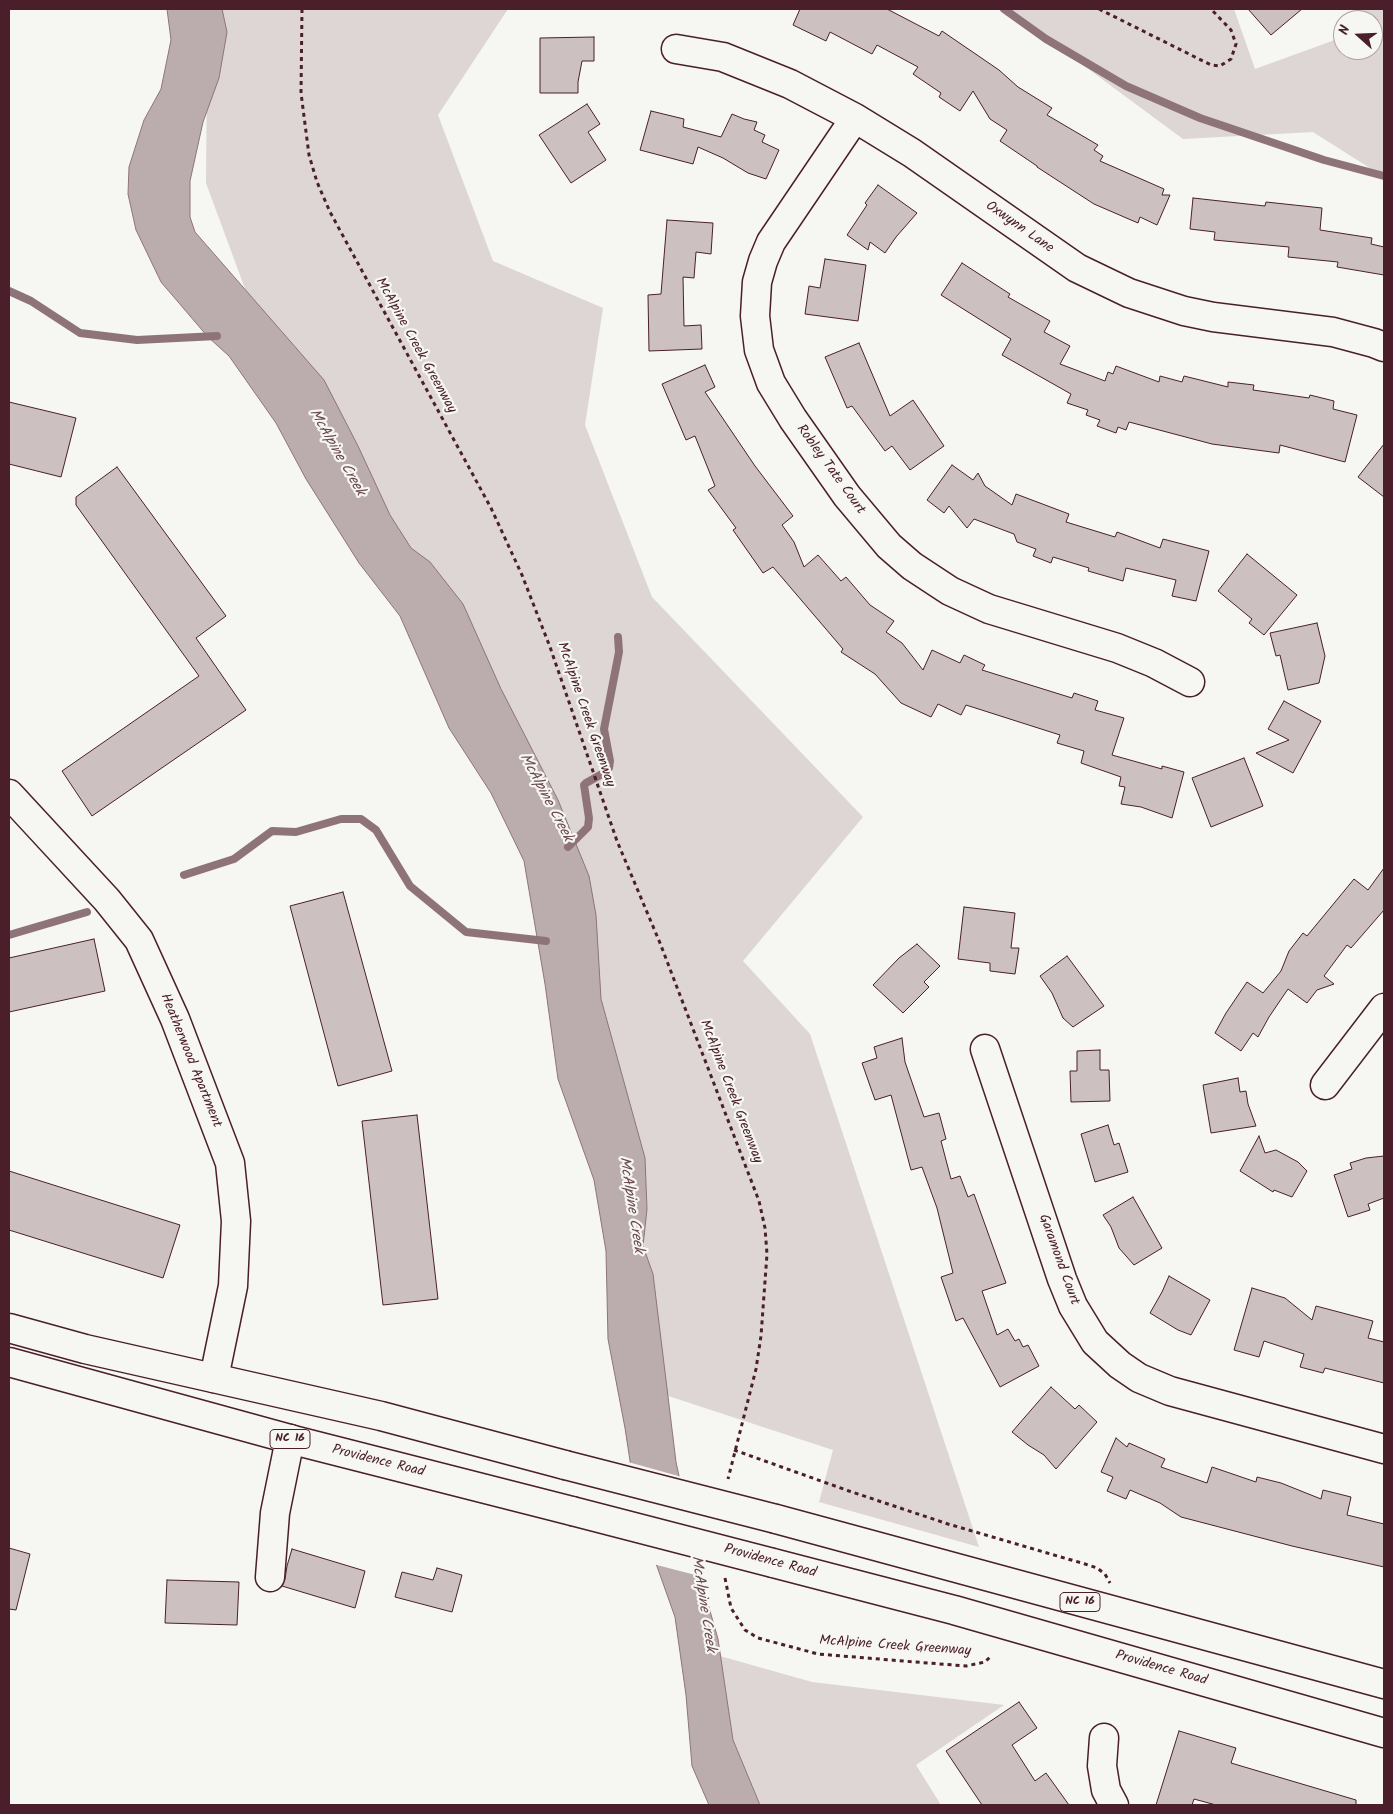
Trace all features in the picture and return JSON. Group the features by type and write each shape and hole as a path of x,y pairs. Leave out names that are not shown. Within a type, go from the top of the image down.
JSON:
{"street":[{"name":"Oxwynn Lane","path":"676,49 723,57 790,84 855,118 912,153 1077,268 1129,292 1184,311 1213,317 1332,332 1374,343 1384,348"},
{"name":"Robley Tate Court","path":"855,118 771,242 763,261 757,282 755,316 759,350 770,383 847,496 890,546 912,566 950,592 989,609 1117,648 1154,663 1190,682"},
{"name":"Heatherwood Apartment","path":"9,794 108,900 139,940 175,1019 230,1163 236,1221 233,1286 214,1378"},
{"path":"1325,1086 1384,1008"},
{"name":"Garamond Court","path":"985,1049 1062,1279 1073,1306 1095,1342 1120,1365 1139,1378 1170,1391 1384,1449"},
{"name":"NC 16","path":"9,1328 85,1349 381,1416 776,1519 1384,1684"},
{"name":"Providence Road","path":"9,1362 290,1439 954,1610 1384,1733"},
{"path":"270,1577 275,1514 290,1439"},
{"path":"1104,1738 1102,1766 1106,1790 1114,1805"}],"path":[{"name":"McAlpine Creek Greenway","path":"302,9 301,93 309,155 318,182 334,220 491,508 522,575 550,647 617,841 660,943 746,1165 761,1210 767,1254 762,1336 756,1369 734,1450 727,1486"},
{"path":"1099,9 1211,65 1220,66 1231,60 1236,44 1231,30 1211,9"},
{"path":"734,1450 948,1524 1097,1568 1110,1581 1111,1590"},
{"name":"McAlpine Creek Greenway","path":"724,1570 731,1608 745,1630 758,1638 818,1654 903,1661 966,1666 985,1662 990,1657"}],"shaded area":[{"path":"211,9 508,9 438,115 493,261 603,308 585,425 652,597 863,817 743,961 810,1034 979,1547 819,1502 833,1450 647,1389 562,860 279,381 206,183 207,61"},
{"path":"1007,9 1234,9 1255,69 1333,41 1333,60 1383,60 1383,10 1356,10 1384,9 1384,177 1313,132 1183,139"},
{"path":"720,1656 812,1682 1004,1705 916,1765 941,1805 760,1805 733,1740"}],"water":[{"name":"McAlpine Creek","path":"167,9 222,9 227,32 219,78 203,122 190,181 190,217 195,232 324,380 358,446 390,515 411,548 430,562 463,604 501,689 558,800 589,876 596,915 601,999 645,1158 647,1209 643,1246 653,1274 676,1462 702,1583 718,1639 733,1740 760,1805 709,1805 692,1766 686,1695 675,1617 638,1513 625,1428 608,1339 606,1251 594,1180 558,1079 545,984 524,861 491,793 449,728 400,616 359,563 306,479 276,423 229,356 208,337 161,282 136,230 128,194 129,167 144,120 161,89 171,40"}],"pier":[{"path":"628,1462 682,1477 703,1577 653,1564 636,1514"}],"building":[{"path":"800,9 887,9 939,36 942,31 999,70 1018,87 1052,108 1047,115 1098,145 1094,150 1103,156 1100,161 1164,189 1162,195 1170,195 1157,225 1140,217 1138,223 1094,204 1000,141 1007,130 990,119 973,91 960,111 939,97 941,93 913,74 918,67 877,45 872,54 830,32 826,41 793,25"},
{"path":"1248,9 1302,9 1271,35"},
{"path":"594,37 594,61 582,61 578,93 540,93 540,38"},
{"path":"587,104 600,124 588,132 606,160 571,183 539,135"},
{"path":"651,111 684,119 683,127 721,137 732,114 757,122 754,130 765,135 762,142 779,150 766,179 748,173 723,158 698,147 693,164 640,150"},
{"path":"878,185 917,213 885,253 870,242 868,250 847,235 867,205 865,203"},
{"path":"1193,198 1265,206 1266,202 1322,208 1320,230 1372,238 1371,244 1384,247 1384,275 1337,267 1338,262 1288,257 1289,247 1214,240 1215,232 1190,229"},
{"path":"667,220 713,223 711,254 696,252 694,278 683,277 684,326 701,325 702,349 649,351 648,295 661,294"},
{"path":"825,259 866,265 858,321 805,314 809,286 820,288"},
{"path":"962,263 1010,294 1008,297 1050,321 1044,332 1070,346 1060,364 1105,381 1108,372 1113,374 1116,366 1159,382 1160,376 1182,382 1184,376 1228,387 1228,382 1254,385 1253,390 1309,398 1310,395 1334,401 1333,409 1357,415 1345,462 1280,445 1279,453 1212,444 1129,422 1126,430 1118,427 1116,433 1097,426 1100,420 1086,415 1088,410 1067,403 1071,394 1002,355 1011,339 941,295"},
{"path":"859,343 890,416 913,400 944,446 910,470 892,446 885,451 852,406 847,408 825,357"},
{"path":"705,365 715,387 705,392 755,466 793,516 782,525 794,542 804,567 818,555 841,581 846,577 870,605 894,621 886,632 902,643 923,670 932,650 960,663 964,655 985,665 982,670 1072,698 1074,693 1098,701 1095,710 1124,718 1112,755 1162,769 1162,766 1184,772 1172,818 1141,807 1121,804 1125,787 1119,786 1121,777 1081,763 1084,751 1057,743 1060,735 966,705 961,715 938,704 931,717 901,703 875,674 841,652 843,649 773,567 763,573 733,530 736,528 708,490 715,486 695,436 686,440 662,384"},
{"path":"9,402 76,418 61,477 9,464"},
{"path":"1384,444 1384,497 1358,477"},
{"path":"952,465 973,480 978,473 985,486 1012,505 1016,494 1069,514 1066,522 1115,537 1117,532 1160,548 1163,539 1209,551 1196,601 1172,596 1176,580 1126,568 1123,581 1088,571 1089,568 1053,557 1051,563 1033,556 1036,549 1017,542 1014,534 974,519 967,528 949,506 944,513 927,500"},
{"path":"117,467 226,616 196,638 246,710 92,816 62,771 199,676 76,505 76,497"},
{"path":"1247,554 1297,595 1264,635 1249,623 1252,619 1218,591"},
{"path":"1317,623 1325,656 1319,683 1288,690 1280,655 1276,656 1270,633"},
{"path":"1284,701 1321,721 1293,773 1256,753 1289,740 1268,729"},
{"path":"1244,758 1263,806 1211,827 1192,778"},
{"path":"1384,868 1384,910 1351,948 1347,945 1324,976 1334,984 1317,990 1307,1003 1288,989 1258,1037 1253,1033 1241,1051 1215,1033 1247,982 1263,993 1281,971 1289,951 1303,933 1307,936 1354,879 1368,890"},
{"path":"343,892 392,1071 338,1086 290,906"},
{"path":"964,907 1015,913 1011,948 1019,948 1015,974 990,971 990,963 958,959"},
{"path":"94,939 105,991 9,1012 9,958"},
{"path":"917,944 940,966 924,982 929,987 903,1013 873,985 899,958"},
{"path":"1067,956 1104,1006 1073,1027 1063,1018 1052,993 1040,976"},
{"path":"902,1038 905,1062 924,1117 939,1113 946,1139 941,1141 951,1179 960,1176 968,1197 974,1194 1006,1283 982,1291 997,1335 1008,1329 1015,1341 1019,1339 1023,1347 1028,1345 1039,1366 1000,1387 963,1318 956,1321 941,1277 953,1273 937,1208 922,1167 911,1170 891,1095 875,1100 862,1063 877,1058 874,1047"},
{"path":"1100,1050 1100,1070 1109,1070 1110,1101 1071,1102 1070,1071 1077,1071 1077,1051"},
{"path":"1238,1078 1240,1092 1246,1091 1248,1104 1256,1126 1211,1133 1203,1085"},
{"path":"417,1115 438,1299 383,1305 362,1121"},
{"path":"1108,1125 1114,1145 1119,1143 1128,1172 1095,1182 1081,1134"},
{"path":"1259,1136 1265,1153 1276,1150 1298,1162 1307,1171 1292,1197 1274,1190 1273,1192 1240,1171"},
{"path":"1384,1156 1384,1198 1368,1204 1370,1210 1348,1217 1334,1175 1352,1169 1350,1163 1366,1158"},
{"path":"9,1171 180,1225 163,1278 9,1230"},
{"path":"1133,1197 1162,1248 1134,1265 1119,1248 1111,1227 1103,1215"},
{"path":"1169,1276 1210,1300 1191,1335 1178,1330 1150,1313"},
{"path":"1252,1288 1285,1298 1312,1320 1316,1306 1373,1321 1368,1338 1384,1342 1384,1383 1325,1368 1323,1373 1300,1367 1304,1354 1264,1341 1259,1357 1234,1350"},
{"path":"1051,1387 1075,1409 1079,1405 1097,1422 1056,1469 1044,1455 1012,1432"},
{"path":"1116,1438 1127,1447 1129,1443 1165,1459 1161,1467 1207,1483 1212,1467 1256,1482 1257,1477 1281,1483 1321,1499 1323,1490 1351,1497 1347,1515 1384,1524 1384,1567 1292,1546 1181,1517 1160,1503 1130,1490 1126,1499 1107,1491 1113,1477 1101,1472"},
{"path":"9,1548 30,1554 16,1610 9,1609"},
{"path":"292,1549 365,1571 355,1608 282,1586"},
{"path":"437,1568 462,1575 452,1612 395,1597 402,1572 433,1580"},
{"path":"167,1580 239,1582 237,1625 165,1623"},
{"path":"1019,1702 1037,1728 1012,1745 1035,1781 1046,1773 1069,1805 982,1805 946,1751"},
{"path":"1179,1731 1236,1748 1231,1763 1356,1800 1356,1805 1216,1805 1194,1799 1192,1805 1156,1805"}],"waterway":[{"path":"1004,9 1046,39 1126,86 1200,118 1324,160 1384,176"},
{"path":"9,291 31,301 80,333 137,340 217,336"},
{"name":"McAlpine Creek","path":"568,847 588,827 589,818 584,785 609,768 610,761 604,729 619,652 618,637"},
{"path":"184,875 234,859 272,831 296,832 341,819 361,819 376,830 410,886 466,932 546,941"},
{"path":"9,935 87,912"}]}
